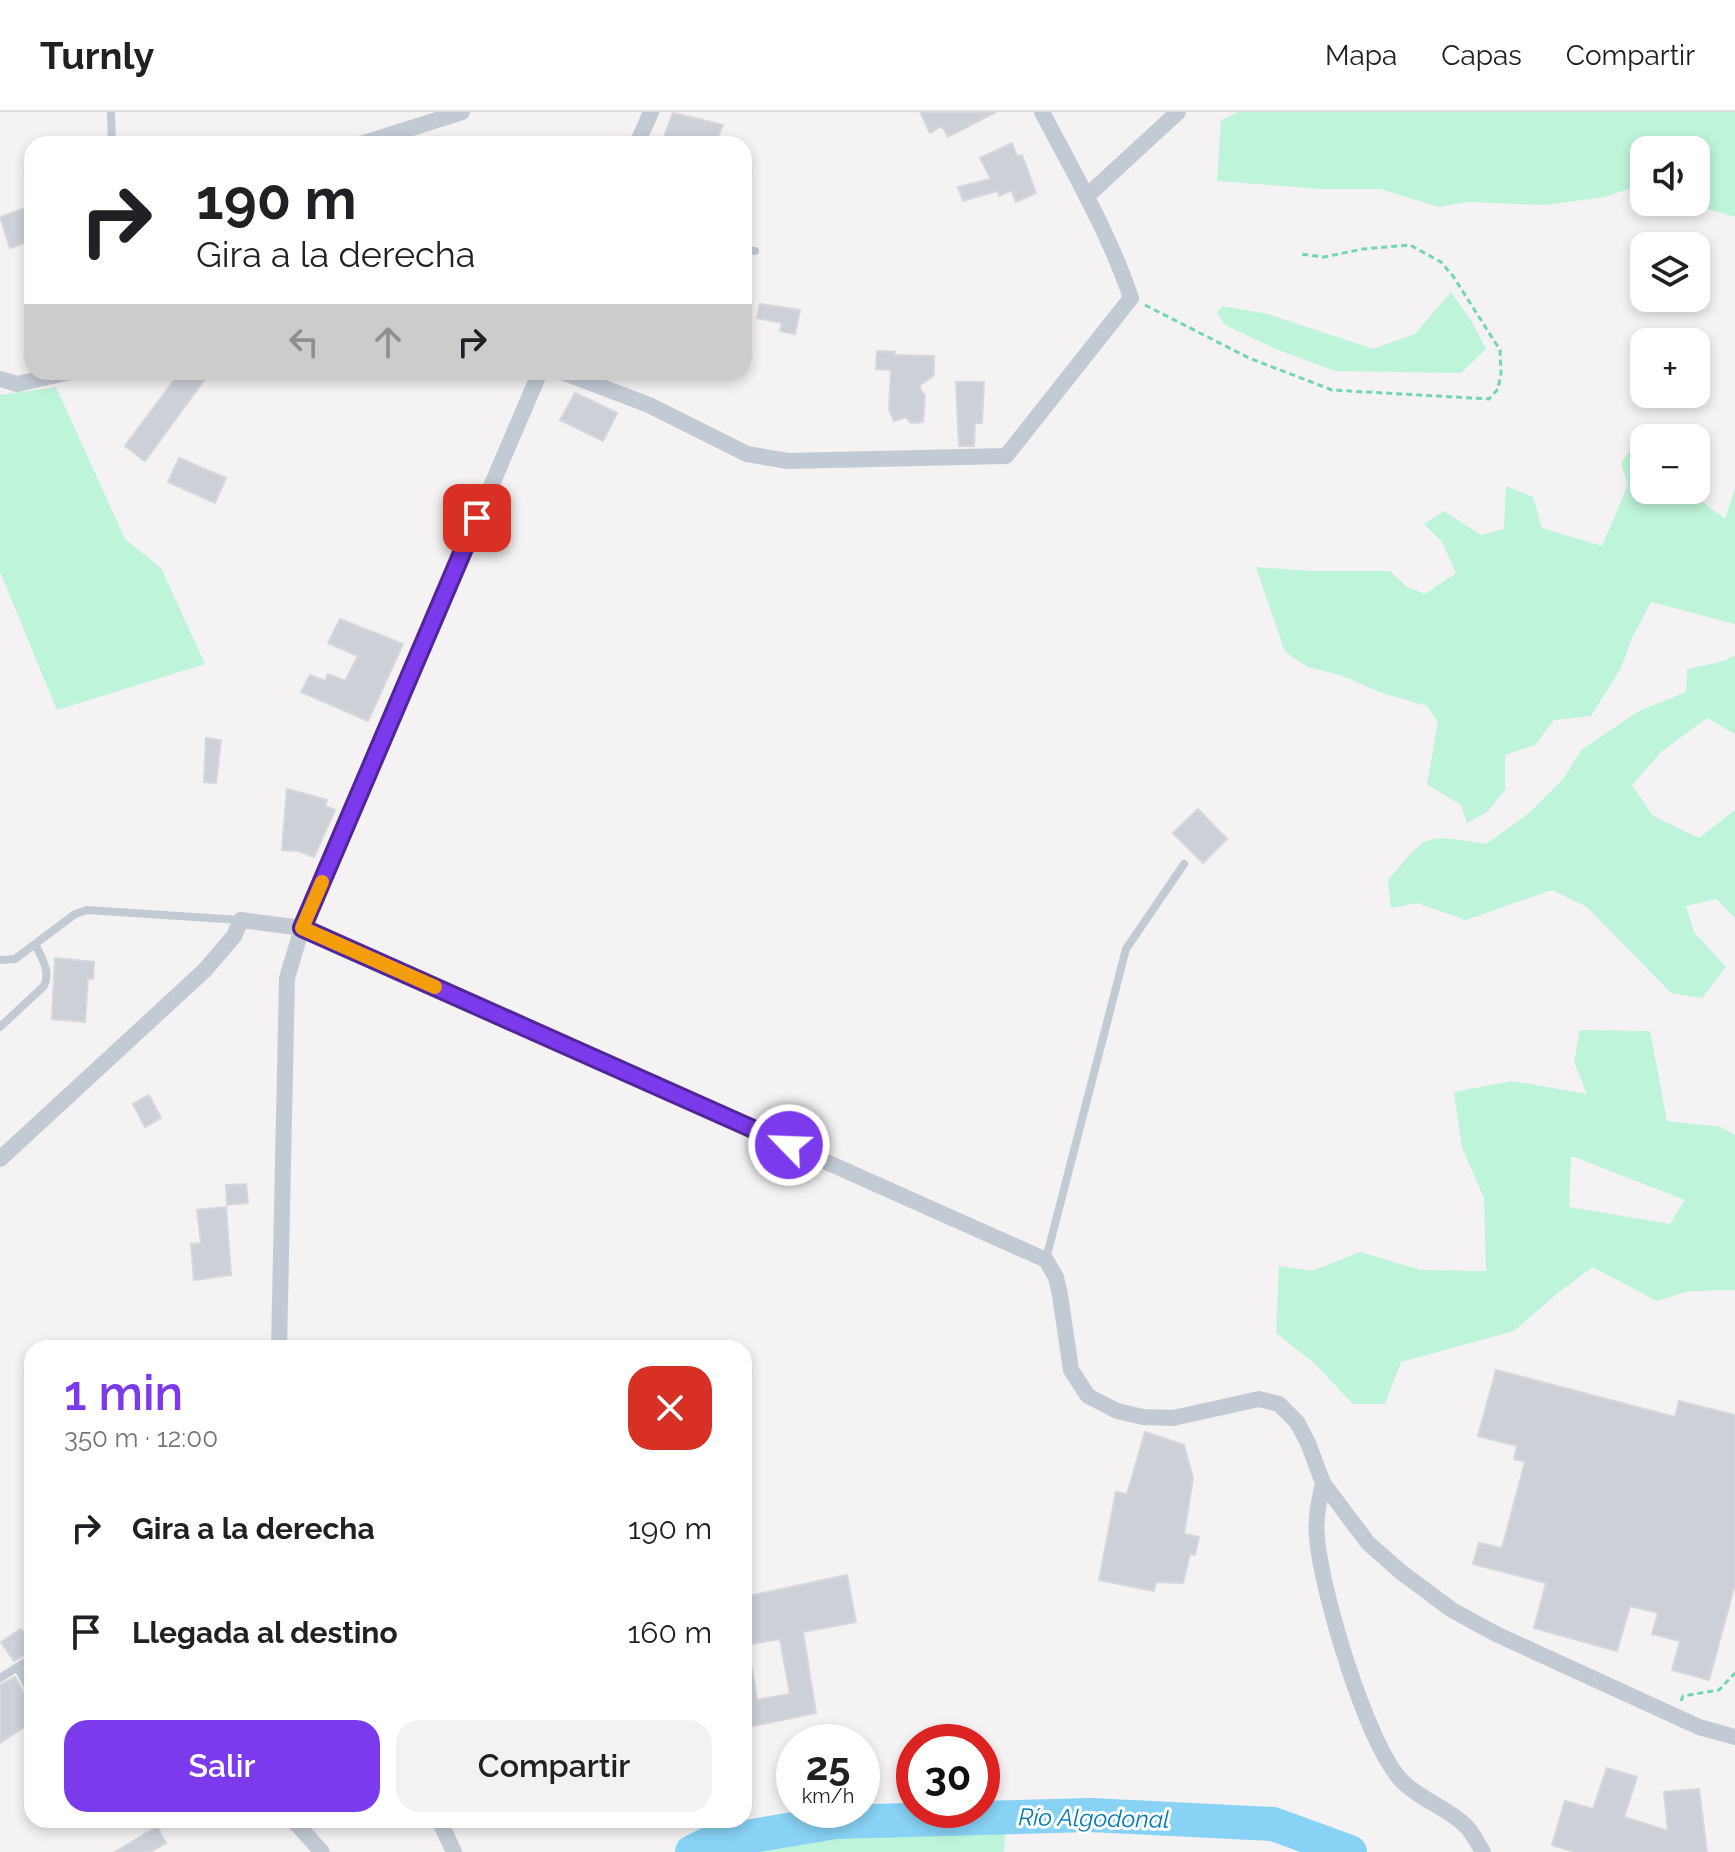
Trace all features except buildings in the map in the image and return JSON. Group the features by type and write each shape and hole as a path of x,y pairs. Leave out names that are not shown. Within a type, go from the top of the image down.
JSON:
{"street":[{"path":"386,136 462,112"},
{"path":"640,136 651,112"},
{"path":"583,380 649,405 747,454 788,461 1006,456 1131,298 1119,263 1087,196 1042,112"},
{"path":"1087,196 1178,112"},
{"path":"0,379 17,384 35,380"},
{"path":"279,1340 287,978 302,928 537,380"},
{"path":"0,1159 205,970 234,936 241,920 302,928 1046,1260 1056,1277 1071,1370 1088,1396 1117,1411 1143,1417 1173,1418 1259,1399 1279,1404 1297,1422 1323,1483 1368,1543 1452,1610 1496,1634 1677,1716 1721,1735 1735,1737"},
{"path":"1323,1483 1316,1534 1321,1571 1349,1666 1376,1739 1400,1779 1422,1798 1468,1827 1483,1852"},
{"path":"300,1828 322,1852"},
{"path":"443,1828 454,1852"}],"lane":[{"path":"111,112 112,136"},
{"path":"1046,1260 1126,949 1184,864"},
{"path":"0,960 15,959 75,914 87,910 241,920"},
{"path":"0,1027 44,986 48,977 35,944"},
{"path":"0,1678 24,1664"},
{"path":"18,1668 24,1679"}],"path":[{"path":"1131,298 1249,358 1332,390 1489,399 1498,389 1500,350 1441,262 1410,245 1363,249 1324,257 1300,254"},
{"path":"1677,1716 1683,1696 1719,1690 1735,1673"}],"green space":[{"path":"1239,112 1735,112 1735,217 1710,210 1710,136 1630,136 1630,189 1605,197 1545,205 1466,202 1439,207 1380,189 1321,189 1217,181 1221,120"},
{"path":"1451,292 1486,349 1461,373 1335,371 1276,349 1225,325 1217,313 1222,306 1268,314 1373,349 1415,334"},
{"path":"56,387 125,539 161,568 205,664 57,710 0,572 0,395"},
{"path":"1630,450 1630,504 1705,504 1725,519 1735,488 1735,624 1651,602 1632,638 1621,668 1591,716 1554,720 1535,745 1505,755 1505,790 1487,812 1467,823 1461,805 1427,784 1438,722 1427,706 1308,667 1285,652 1256,567 1390,571 1407,587 1425,594 1456,573 1442,542 1424,524 1444,511 1481,535 1504,529 1506,486 1533,497 1542,528 1602,546 1628,485 1621,463"},
{"path":"1735,655 1735,734 1707,718 1661,752 1632,785 1653,816 1699,838 1735,810 1735,918 1716,899 1686,906 1694,932 1726,967 1702,998 1671,993 1587,907 1552,890 1466,920 1417,903 1391,908 1388,880 1421,845 1439,838 1486,844 1528,814 1564,778 1581,750 1639,711 1686,692 1687,669 1724,661"},
{"path":"1580,1030 1650,1031 1667,1121 1721,1127 1735,1135 1735,1290 1689,1291 1657,1301 1593,1267 1514,1331 1401,1362 1385,1404 1353,1404 1314,1363 1276,1333 1279,1266 1312,1271 1360,1252 1421,1270 1486,1271 1484,1198 1462,1148 1454,1092 1512,1081 1587,1094 1574,1062","holes":["1572,1156 1685,1200 1670,1224 1569,1207"]},
{"path":"1000,1821 1006,1821 1004,1852 699,1852 710,1846 825,1828 880,1828 880,1825 896,1824 896,1828 1000,1828"}],"waterway":[{"name":"Río Algodonal","path":"692,1852 710,1843 836,1822 1091,1815 1273,1824 1350,1852"}],"slow traffic":[{"path":"322,882 302,928 435,987"}],"route":[{"path":"477,518 302,928 789,1145"}]}
